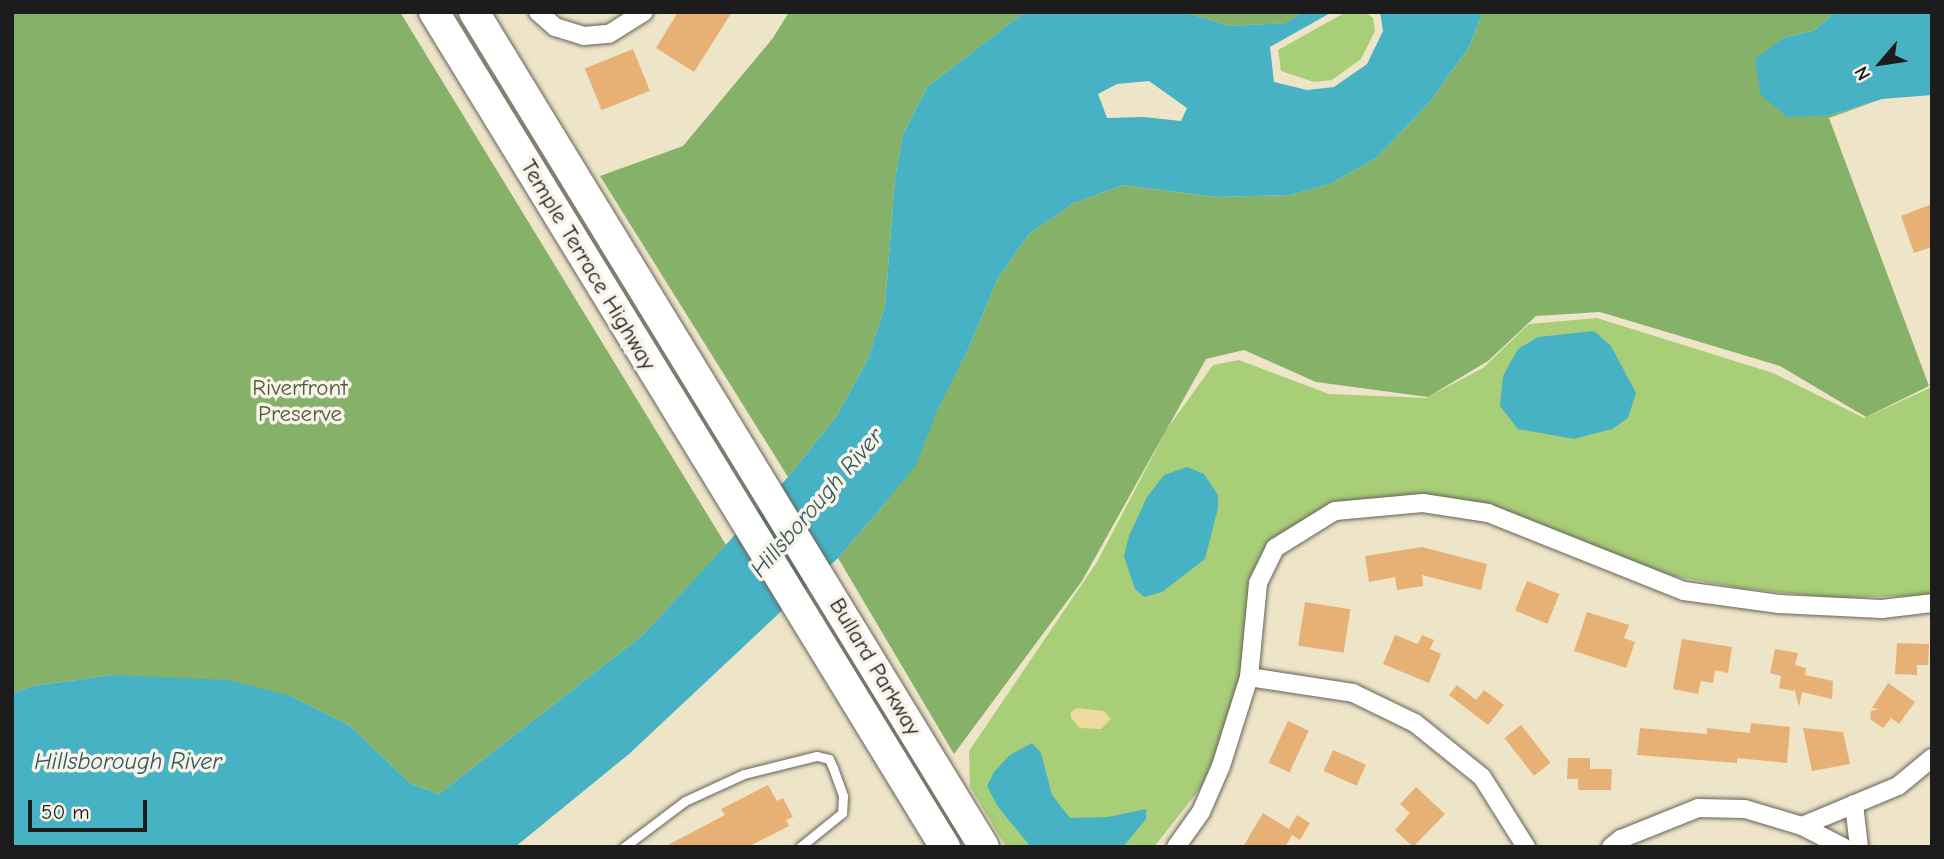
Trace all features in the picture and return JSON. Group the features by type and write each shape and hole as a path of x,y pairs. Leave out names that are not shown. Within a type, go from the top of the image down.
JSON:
{"main road":[{"name":"Temple Terrace Highway","path":"434,12 742,517"},
{"name":"Temple Terrace Highway","path":"474,12 766,488"},
{"name":"Bullard Parkway","path":"766,488 984,847"},
{"name":"Bullard Parkway","path":"742,517 945,847"}],"street":[{"path":"538,12 555,27 584,36 609,34 644,12"},
{"path":"1176,847 1201,812 1221,766 1249,677 1258,583 1275,548 1335,511 1374,505 1423,503 1488,513 1684,591 1779,604 1856,608 1882,609 1932,603"},
{"path":"1249,677 1353,693 1415,723 1482,777 1526,847"},
{"path":"1802,826 1898,786 1932,758"},
{"path":"1854,804 1858,847"},
{"path":"1611,847 1621,839 1698,808 1745,809 1802,826 1843,847"}],"lane":[{"path":"624,847 685,801 744,774 817,756 829,759 843,796 842,813 800,847"}],"green space":[{"name":"Riverfront Preserve","path":"12,12 400,12 726,545 644,634 439,794 411,784 349,725 291,696 112,675 33,686 12,693"},
{"path":"789,12 1025,12 928,86 903,134 895,179 885,306 868,359 836,417 788,477 600,176 683,146 773,38"},
{"path":"1184,12 1303,12 1287,23 1230,26"},
{"path":"1346,12 1365,12 1373,18 1375,31 1361,59 1332,80 1314,82 1281,71 1278,50"},
{"path":"1483,12 1835,12 1815,30 1783,38 1831,115 1882,99 1829,118 1929,386 1866,417 1780,366 1600,312 1536,316 1488,361 1428,397 1316,382 1244,350 1206,359 1082,581 954,754 838,558 886,502 967,352 997,280 1029,234 1074,203 1123,185 1216,197 1290,195 1330,184 1376,158 1429,103 1469,47"},
{"path":"1597,318 1773,373 1864,418 1932,387 1932,595 1833,598 1740,588 1678,577 1620,560 1477,503 1398,496 1346,502 1298,524 1251,583 1240,676 1230,723 1202,786 1154,847 1006,847 970,787 969,751 1097,562 1167,429 1213,365 1239,360 1329,394 1426,398 1483,368 1529,324"}],"sand":[{"path":"1077,708 1104,711 1111,719 1101,729 1080,728 1071,718 1071,712"}],"water":[{"name":"Hillsborough River","path":"1025,12 1184,12 1230,26 1286,23 1303,12 1332,12 1270,47 1274,82 1307,90 1334,87 1367,64 1383,31 1380,12 1483,12 1469,47 1429,103 1376,158 1330,184 1290,195 1216,197 1123,185 1074,203 1029,234 997,280 967,352 938,408 916,465 886,502 838,558 629,754 515,847 12,847 12,693 33,686 112,675 228,680 291,696 349,725 411,784 439,794 644,634 788,477 836,417 868,359 885,306 895,179 903,134 928,86","holes":["1149,81 1187,108 1181,121 1144,117 1107,118 1098,94 1117,84"]},
{"path":"1835,12 1932,12 1932,95 1882,99 1831,115 1787,117 1761,95 1755,59 1783,38 1815,30"},
{"path":"1594,331 1611,346 1636,393 1628,418 1612,429 1574,439 1518,429 1500,406 1503,376 1518,349 1538,337"},
{"path":"1187,467 1204,474 1218,495 1218,508 1205,559 1162,592 1144,597 1135,589 1124,556 1129,536 1147,497 1164,475"},
{"path":"1032,743 1041,753 1052,795 1070,818 1108,817 1146,809 1146,819 1123,847 1031,847 998,807 987,786 994,772 1010,755"}],"building":[{"path":"678,12 732,12 694,72 656,48"},
{"path":"633,49 650,91 602,110 585,68"},
{"path":"1932,204 1932,247 1914,253 1901,216"},
{"path":"1422,547 1487,564 1481,590 1422,575 1423,586 1397,590 1395,577 1369,582 1365,556"},
{"path":"1527,581 1559,594 1547,624 1515,611"},
{"path":"1305,602 1350,609 1344,653 1298,645"},
{"path":"1587,612 1629,625 1624,638 1635,642 1626,668 1574,651"},
{"path":"1395,635 1418,644 1422,635 1434,640 1430,649 1441,654 1429,683 1383,664"},
{"path":"1682,639 1732,647 1728,673 1715,670 1713,683 1701,681 1698,694 1673,689"},
{"path":"1897,643 1929,644 1928,665 1917,665 1917,675 1895,674"},
{"path":"1775,649 1798,653 1795,665 1806,668 1805,675 1833,681 1832,699 1802,692 1799,707 1794,687 1794,691 1779,688 1781,676 1770,673"},
{"path":"1888,683 1915,702 1899,724 1891,718 1883,728 1870,719 1871,711 1879,709 1872,708"},
{"path":"1457,685 1476,700 1484,690 1504,705 1488,725 1449,695"},
{"path":"1288,721 1309,731 1289,772 1269,763"},
{"path":"1751,723 1790,727 1787,763 1737,758 1737,763 1637,755 1640,728 1707,734 1707,728 1750,733"},
{"path":"1521,725 1551,763 1534,776 1504,738"},
{"path":"1803,728 1843,732 1850,764 1812,771"},
{"path":"1333,750 1366,765 1357,786 1324,771"},
{"path":"1568,758 1590,758 1590,769 1612,769 1611,790 1578,790 1578,779 1567,779"},
{"path":"768,785 777,801 783,798 793,817 786,820 789,826 748,847 664,847 725,815 721,809"},
{"path":"1416,787 1445,814 1413,847 1395,830 1410,813 1400,804"},
{"path":"1263,813 1289,829 1297,815 1310,823 1300,840 1292,835 1285,847 1243,847"}]}
